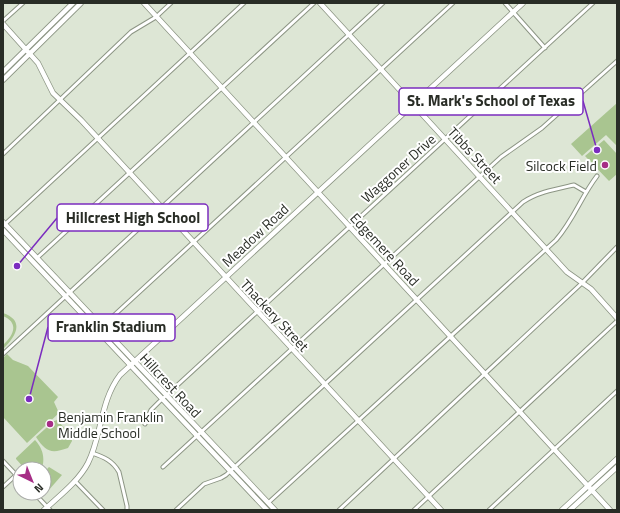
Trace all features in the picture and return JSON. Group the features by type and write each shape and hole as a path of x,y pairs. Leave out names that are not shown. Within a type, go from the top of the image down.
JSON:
{"street":[{"path":"3,23 23,3"},
{"path":"3,72 73,3"},
{"path":"3,80 82,3"},
{"name":"Edgemere Road","path":"144,3 610,510"},
{"path":"3,154 131,32 156,17 172,3"},
{"path":"4,224 244,3"},
{"path":"32,262 314,3"},
{"name":"Tibbs Street","path":"320,3 567,272 591,289 617,318"},
{"path":"3,354 383,3"},
{"path":"97,331 453,3"},
{"path":"505,3 545,48"},
{"name":"Meadow Road","path":"47,509 75,481 85,468 92,453 107,398 118,378 129,366 523,3"},
{"name":"Waggoner Drive","path":"145,424 151,410 593,3"},
{"name":"Thackery Street","path":"3,23 40,66 50,89 76,114 441,510"},
{"path":"163,467 501,156 556,118 617,61"},
{"path":"264,509 268,503 451,336 564,230 597,176"},
{"path":"176,510 204,484 221,478 235,468 529,198 547,191 574,185 586,192"},
{"name":"Hillcrest Road","path":"4,224 133,362 196,436 264,509"},
{"name":"Hillcrest Road","path":"3,230 129,366 200,432 275,510"},
{"path":"339,510 486,374 582,283 617,247"},
{"path":"414,510 617,321"},
{"path":"489,510 617,391"},
{"path":"92,453 107,459 117,468 127,510"},
{"path":"570,510 617,459"},
{"path":"3,461 12,471"},
{"path":"562,510 617,467"},
{"path":"3,487 12,479"},
{"path":"75,481 103,510"},
{"path":"40,501 47,509"}],"green space":[{"path":"617,103 617,146 606,135 582,156 571,144"},
{"name":"Silcock Field","path":"604,140 617,154 617,174 609,181 585,156"},
{"path":"3,313 10,316 14,320 16,330 3,349 3,345 12,334 13,326 12,322 3,316"},
{"path":"7,354 13,360 28,366 58,397 54,402 59,413 27,443 3,417 3,358"},
{"path":"57,420 71,435 72,441 68,448 53,451 46,449 36,437"},
{"path":"35,440 43,453 43,461 18,461 16,458"},
{"path":"52,469 62,475 52,486"}],"place":[{"name":"St. Mark's School of Texas","path":"597,150"},
{"name":"Silcock Field","path":"605,165"},
{"name":"Hillcrest High School","path":"17,266"},
{"name":"Franklin Stadium","path":"29,399"},
{"name":"Benjamin Franklin Middle School","path":"50,424"}]}
